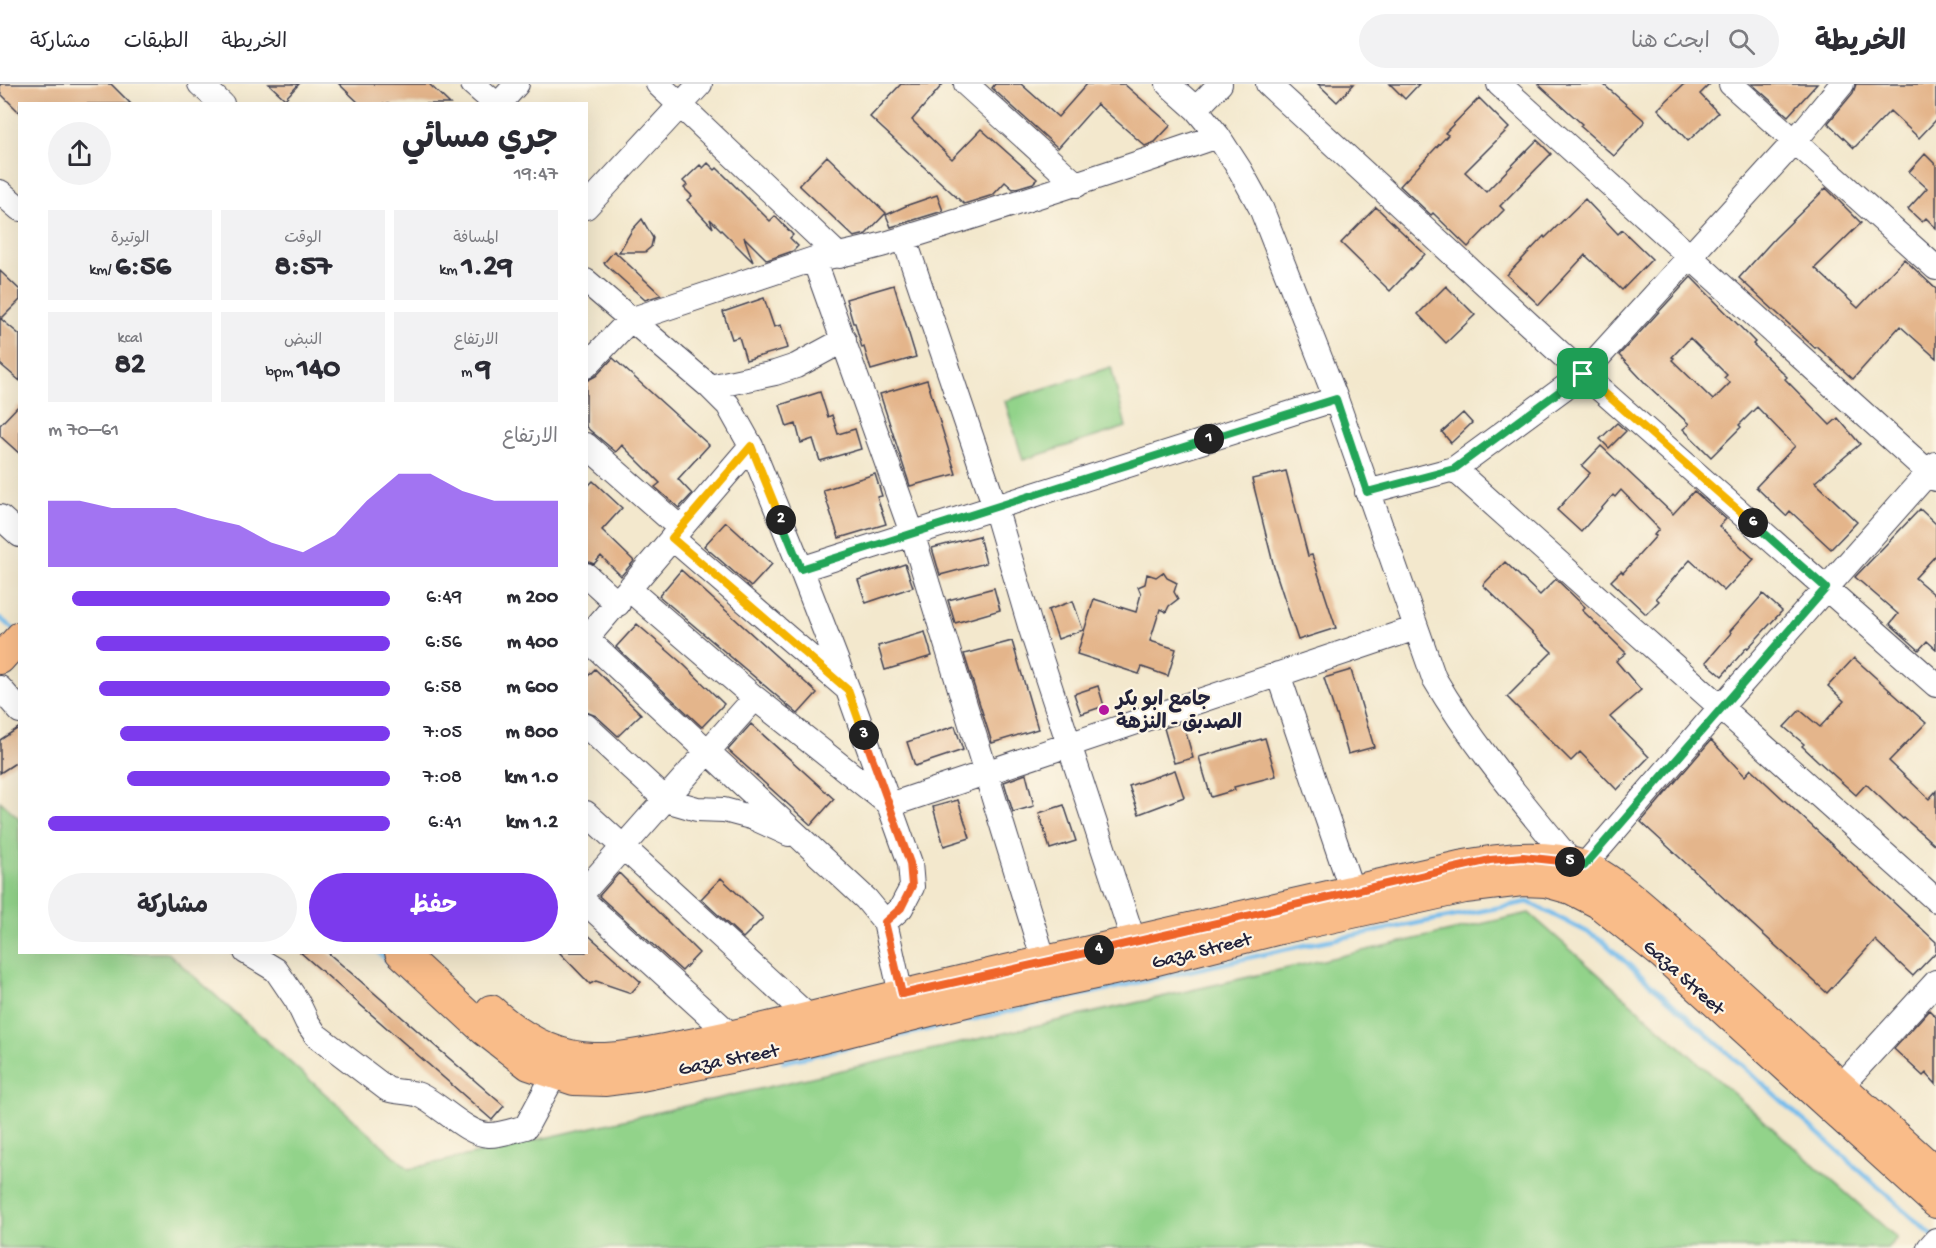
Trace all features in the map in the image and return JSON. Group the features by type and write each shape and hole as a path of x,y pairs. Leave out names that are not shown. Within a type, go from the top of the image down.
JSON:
{"main road":[{"path":"0,659 18,640"},
{"path":"0,669 18,667"},
{"name":"Gaza Street","path":"402,954 500,1044 530,1065 574,1080 606,1081 799,1044 904,1006 1044,961 1490,860 1523,857 1578,864 1612,884 1642,907 1749,1001 1936,1172"},
{"name":"Gaza Street","path":"429,954 513,1028 531,1039 570,1056 596,1059 733,1037 810,1017 904,1006 1465,888 1522,881 1546,882 1571,889 1598,903 1625,923 1936,1203"}],"street":[{"path":"200,84 220,102"},
{"path":"473,84 495,102"},
{"path":"499,102 517,84"},
{"path":"658,84 839,256"},
{"path":"588,205 700,84"},
{"path":"966,84 1077,185"},
{"path":"1168,84 1196,109 1218,136 1261,208 1336,399 1434,678 1455,715 1483,754 1578,864 1826,588 1934,472 1499,84"},
{"path":"1196,109 1220,84"},
{"path":"1268,84 1583,374 1936,685"},
{"path":"1731,84 1936,268"},
{"path":"1367,492 1454,469 1583,374 1795,141 1842,84"},
{"path":"588,364 630,320 814,259 839,256 904,238 1077,185 1218,136"},
{"path":"0,192 18,207"},
{"path":"904,238 995,507 1031,629 1134,942"},
{"path":"814,259 912,533 1044,961"},
{"path":"588,283 728,405 751,446 848,690 910,863 912,886 901,908 885,922"},
{"path":"710,387 775,373 796,366 844,340"},
{"path":"801,569 1336,399"},
{"path":"588,638 751,446"},
{"path":"589,453 848,690"},
{"path":"1454,469 1936,900"},
{"path":"0,517 18,533"},
{"path":"588,576 624,597 890,805"},
{"path":"890,805 1416,628"},
{"path":"588,640 866,899 885,922 904,1006"},
{"path":"1278,674 1352,891"},
{"path":"0,688 18,709"},
{"path":"588,887 755,698"},
{"path":"588,728 666,800 697,809 724,810 754,818 806,842"},
{"path":"588,815 810,1017"},
{"path":"588,905 733,1037"},
{"path":"249,954 276,970 297,1001 311,1029 330,1048 387,1089 397,1093 419,1095 474,1131 487,1135 501,1134 526,1126 554,1075"},
{"path":"1840,1086 1936,982"},
{"path":"1929,1248 1936,1240"}],"green space":[{"path":"1111,367 1126,427 1023,460 1005,401"},
{"path":"0,801 18,817 18,954 169,954 409,1169 1529,913 1897,1238 1887,1248 0,1248"}],"building":[{"path":"0,84 111,84 129,102 18,102 18,111 0,93"},
{"path":"269,84 299,84 285,99"},
{"path":"339,84 429,84 448,102 358,102"},
{"path":"901,84 943,84 912,120 952,159 981,129 1037,179 1033,183 1013,189 1005,182 993,195 964,204 870,117"},
{"path":"995,84 1021,84 1058,117 1087,84 1124,84 1171,125 1155,142 1145,146 1097,104 1058,148 992,88"},
{"path":"1318,84 1354,84 1337,102"},
{"path":"1390,84 1419,84 1405,99"},
{"path":"1538,84 1603,84 1645,121 1614,156"},
{"path":"1684,84 1710,84 1700,94 1718,113 1688,141 1658,109"},
{"path":"1752,84 1817,84 1788,116"},
{"path":"1856,84 1936,84 1936,120 1919,138 1890,111 1854,148 1828,123 1853,93"},
{"path":"1479,98 1509,128 1465,172 1486,192 1537,140 1551,154 1500,206 1504,210 1468,247 1433,213 1431,215 1400,186 1448,135 1445,133"},
{"path":"1925,154 1936,165 1936,228 1926,218 1922,222 1908,209 1927,188 1909,172"},
{"path":"827,156 886,213 866,234 854,237 799,185"},
{"path":"708,163 715,170 717,168 770,221 775,216 793,235 790,238 798,246 793,251 767,260 744,237 753,262 710,219 713,228 687,200 692,196 684,188 687,185 683,181 700,165 703,168"},
{"path":"1826,188 1861,223 1815,268 1858,308 1904,259 1936,289 1936,358 1900,326 1853,379 1817,347 1815,348 1739,278 1775,238"},
{"path":"937,195 943,211 891,227 886,215"},
{"path":"1585,199 1618,234 1622,230 1652,259 1622,290 1585,255 1539,305 1507,275 1544,236 1545,238"},
{"path":"1376,207 1425,254 1390,291 1341,243"},
{"path":"642,219 653,238 651,247 645,252 619,252 632,230"},
{"path":"614,251 661,295 645,300 604,263"},
{"path":"0,271 18,288 18,302 1,319 18,333 18,379 0,364"},
{"path":"1691,277 1755,342 1753,344 1787,377 1785,379 1830,425 1838,418 1860,444 1815,482 1857,522 1831,549 1790,511 1786,516 1756,487 1795,446 1757,407 1711,457 1683,429 1689,424 1619,355","holes":["1690,338 1727,375 1724,378 1730,383 1713,400 1672,360 1674,358 1672,357"]},
{"path":"894,285 916,357 871,370 846,299"},
{"path":"1446,286 1475,315 1446,343 1418,314"},
{"path":"764,298 774,327 781,325 788,348 746,360 739,337 732,339 723,312"},
{"path":"613,358 709,445 678,479 692,494 679,508 655,487 660,483 622,445 616,452 588,429 588,380 596,376"},
{"path":"927,380 956,474 910,486 880,394"},
{"path":"820,392 828,417 832,415 838,434 855,429 861,449 820,461 813,439 801,443 796,424 787,427 780,405"},
{"path":"18,406 18,452 0,436 0,425"},
{"path":"1463,413 1472,423 1451,443 1442,432"},
{"path":"1617,423 1626,431 1609,448 1600,439"},
{"path":"1601,446 1673,514 1694,491 1726,519 1719,526 1754,559 1724,591 1690,560 1656,598 1659,601 1646,614 1611,581 1621,571 1623,573 1656,536 1654,535 1659,529 1621,490 1615,497 1613,495 1581,532 1557,510 1590,473 1582,466"},
{"path":"1286,471 1308,556 1312,555 1336,628 1298,640 1274,567 1252,479"},
{"path":"875,474 882,496 877,497 886,524 839,538 823,490"},
{"path":"593,481 622,508 602,530 634,561 621,576 601,556 594,564 588,562 588,486"},
{"path":"1920,509 1936,524 1936,555 1915,578 1936,596 1936,649 1927,641 1919,650 1890,624 1898,614 1855,577"},
{"path":"726,522 772,564 751,587 704,546"},
{"path":"979,536 986,563 940,575 932,548"},
{"path":"1505,562 1540,595 1556,579 1585,607 1582,610 1626,653 1616,661 1641,690 1610,717 1649,757 1617,790 1580,752 1571,761 1507,697 1552,652 1483,585"},
{"path":"905,564 913,587 866,603 858,580"},
{"path":"681,570 817,693 798,714 659,596"},
{"path":"1163,572 1167,578 1177,583 1174,592 1178,599 1169,606 1166,612 1160,609 1150,641 1176,649 1168,676 1142,667 1139,674 1077,654 1094,599 1136,612 1141,594 1138,587 1145,584 1147,574 1156,577"},
{"path":"994,588 1000,610 955,623 948,600"},
{"path":"1763,594 1782,611 1722,676 1706,662"},
{"path":"1073,601 1083,630 1058,639 1048,610"},
{"path":"637,624 724,704 702,727 616,647"},
{"path":"925,632 932,656 885,670 878,646"},
{"path":"1012,641 1038,729 992,743 964,654"},
{"path":"1854,658 1926,723 1889,761 1929,799 1936,791 1936,846 1866,784 1856,795 1784,727 1800,710 1820,727 1844,701 1828,686"},
{"path":"595,669 641,714 618,736 596,716 588,713 588,676"},
{"path":"1351,670 1374,747 1348,754 1324,678"},
{"path":"1098,686 1104,706 1081,714 1074,694"},
{"path":"1183,722 1193,758 1174,763 1164,728"},
{"path":"751,724 834,799 811,825 728,750"},
{"path":"955,726 963,750 915,766 907,742"},
{"path":"18,728 18,761 0,773 0,740"},
{"path":"1265,738 1276,776 1234,787 1235,790 1211,797 1199,757"},
{"path":"1711,740 1745,776 1751,769 1936,942 1936,952 1913,976 1875,940 1827,993 1641,822"},
{"path":"1175,770 1184,797 1139,814 1129,786"},
{"path":"1026,774 1034,806 1013,812 1004,782"},
{"path":"958,800 970,838 944,846 933,807"},
{"path":"1064,805 1076,841 1050,849 1039,813"},
{"path":"619,873 699,953 682,971 599,896"},
{"path":"721,878 763,918 743,938 701,899"},
{"path":"588,935 641,982 631,993 596,981 590,984 561,954 588,954"},
{"path":"302,954 329,954 504,1106 492,1120"},
{"path":"1929,1010 1936,1017 1936,1084 1926,1073 1923,1076 1894,1049"}],"waterway":[{"path":"0,618 13,629"},
{"path":"783,1062 1314,943 1528,902 1599,938 1932,1235"},
{"path":"380,954 407,979"},
{"path":"510,1069 520,1078 529,1080"}],"place":[{"name":"جامع ابو بكر الصدبق - النزهة","path":"1104,710"}],"route":[{"path":"1583,374 1826,588 1584,866 1572,862 1523,857 1490,860 902,994 885,922 901,908 912,886 910,863 848,690 672,538 751,446 801,569 1336,399 1367,492 1454,469 1583,374"}]}
